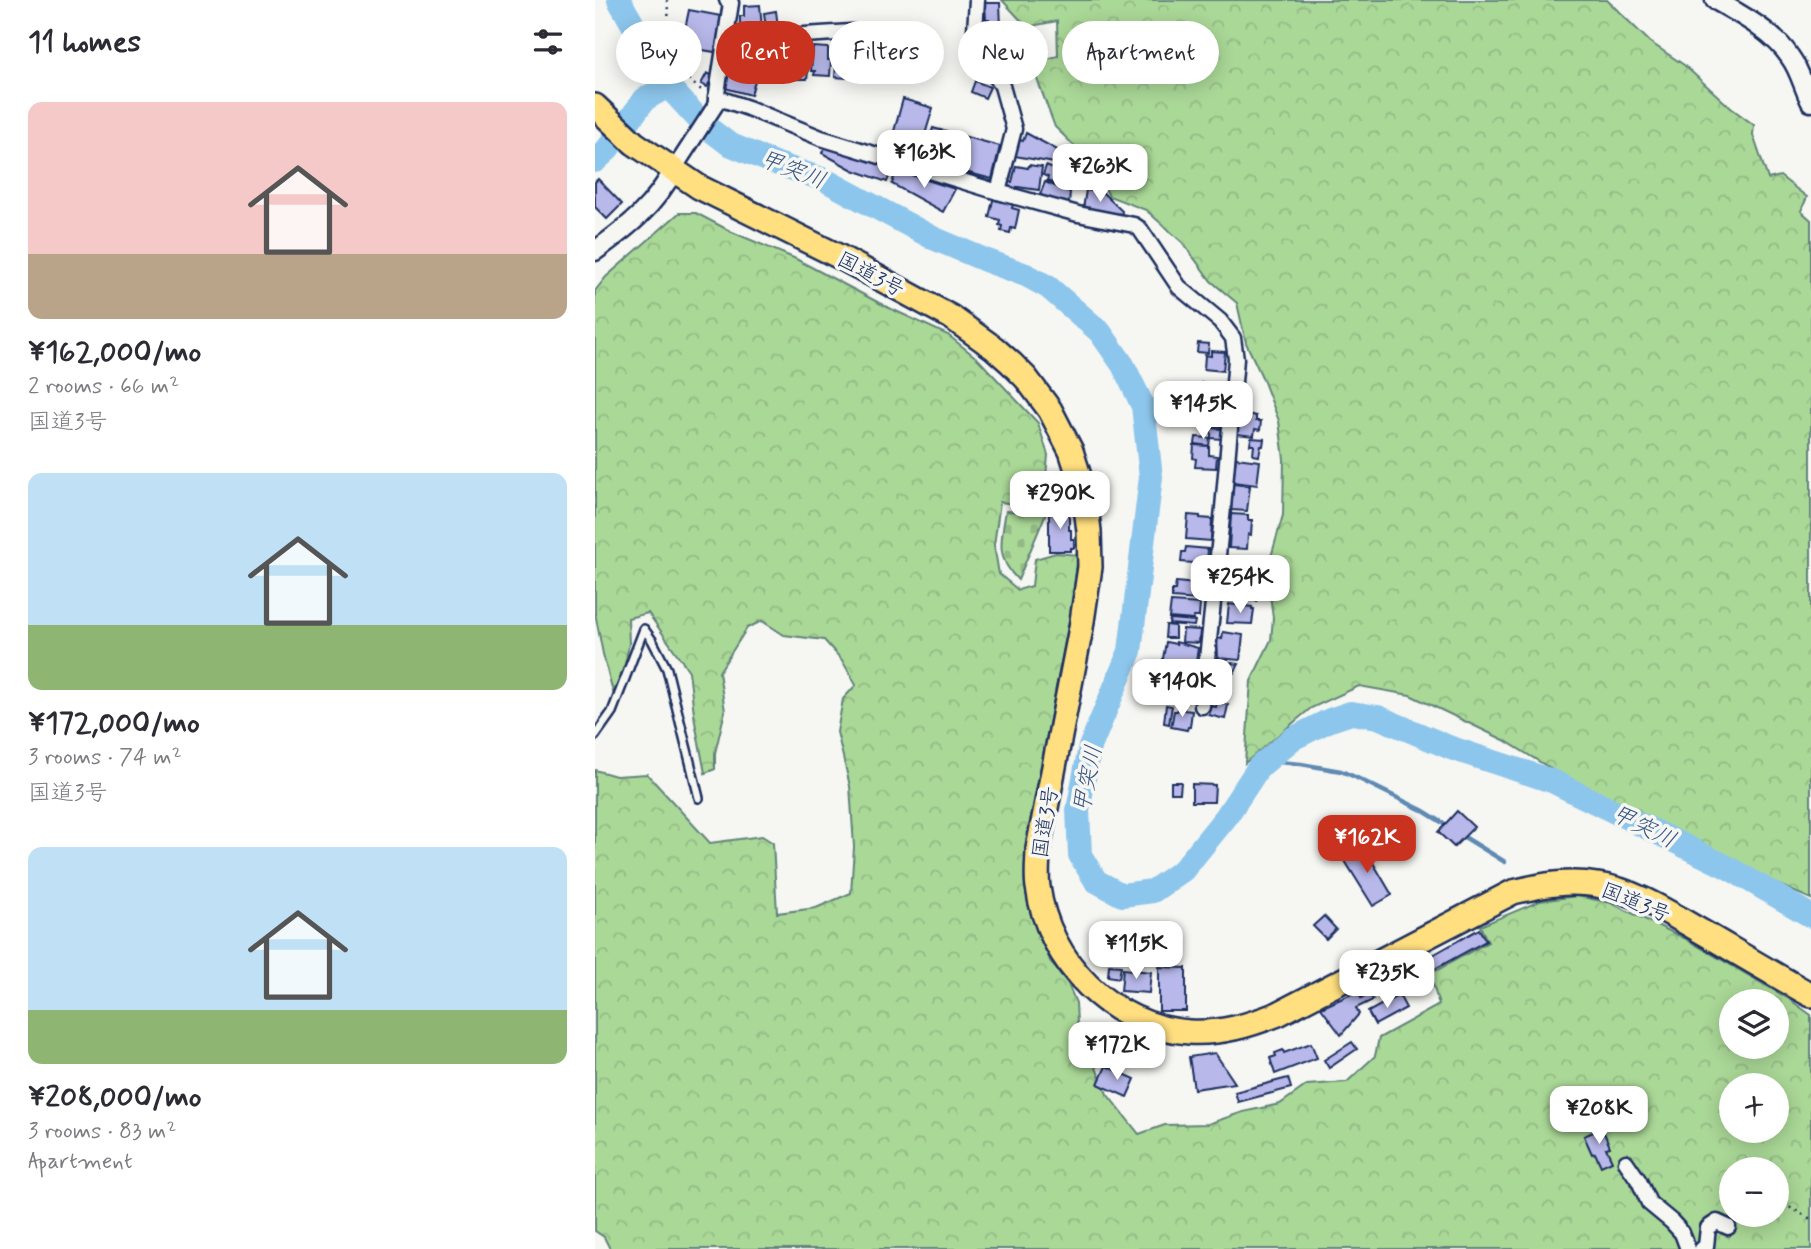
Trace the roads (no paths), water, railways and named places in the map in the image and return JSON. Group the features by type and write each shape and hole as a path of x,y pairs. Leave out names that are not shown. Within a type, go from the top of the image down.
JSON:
{"highway":[{"name":"国道3号","path":"595,106 634,143 679,162 699,187 840,257 951,317 1011,363 1050,410 1071,451 1080,479 1089,531 1090,567 1081,628 1038,849 1038,886 1048,927 1067,964 1103,999 1140,1020 1166,1029 1189,1032 1220,1031 1250,1025 1278,1014 1513,892 1546,883 1574,882 1601,885 1648,903 1811,995"}],"street":[{"path":"728,0 731,3 729,21"},
{"path":"977,0 973,61 995,75 1002,86 1014,129 998,192"},
{"path":"1715,0 1742,15 1784,49 1797,68 1811,102"},
{"path":"595,251 646,211 664,188 716,102 719,84"},
{"path":"716,102 748,108 821,138 998,192 1078,214 1134,225 1140,229 1179,288 1220,321 1233,338 1236,359 1202,705"},
{"path":"1626,1162 1649,1203 1682,1233 1688,1249"},
{"path":"1702,1249 1706,1246 1708,1228 1719,1223"}],"lane":[{"path":"595,736 612,712 644,629 667,669 699,798"}],"waterway":[{"name":"甲突川","path":"619,0 668,86 704,125 729,144 825,180 933,238 1026,275 1048,287 1100,332 1123,365 1143,406 1151,477 1130,651 1090,747 1078,810 1080,855 1096,881 1122,895 1153,891 1183,870 1226,817 1259,767 1292,739 1351,713 1378,717 1451,748 1552,781 1727,867 1811,916"},
{"path":"595,161 606,151 645,99 668,86"},
{"path":"1267,761 1341,771 1422,810 1448,826"},
{"path":"1461,835 1505,862"}]}
